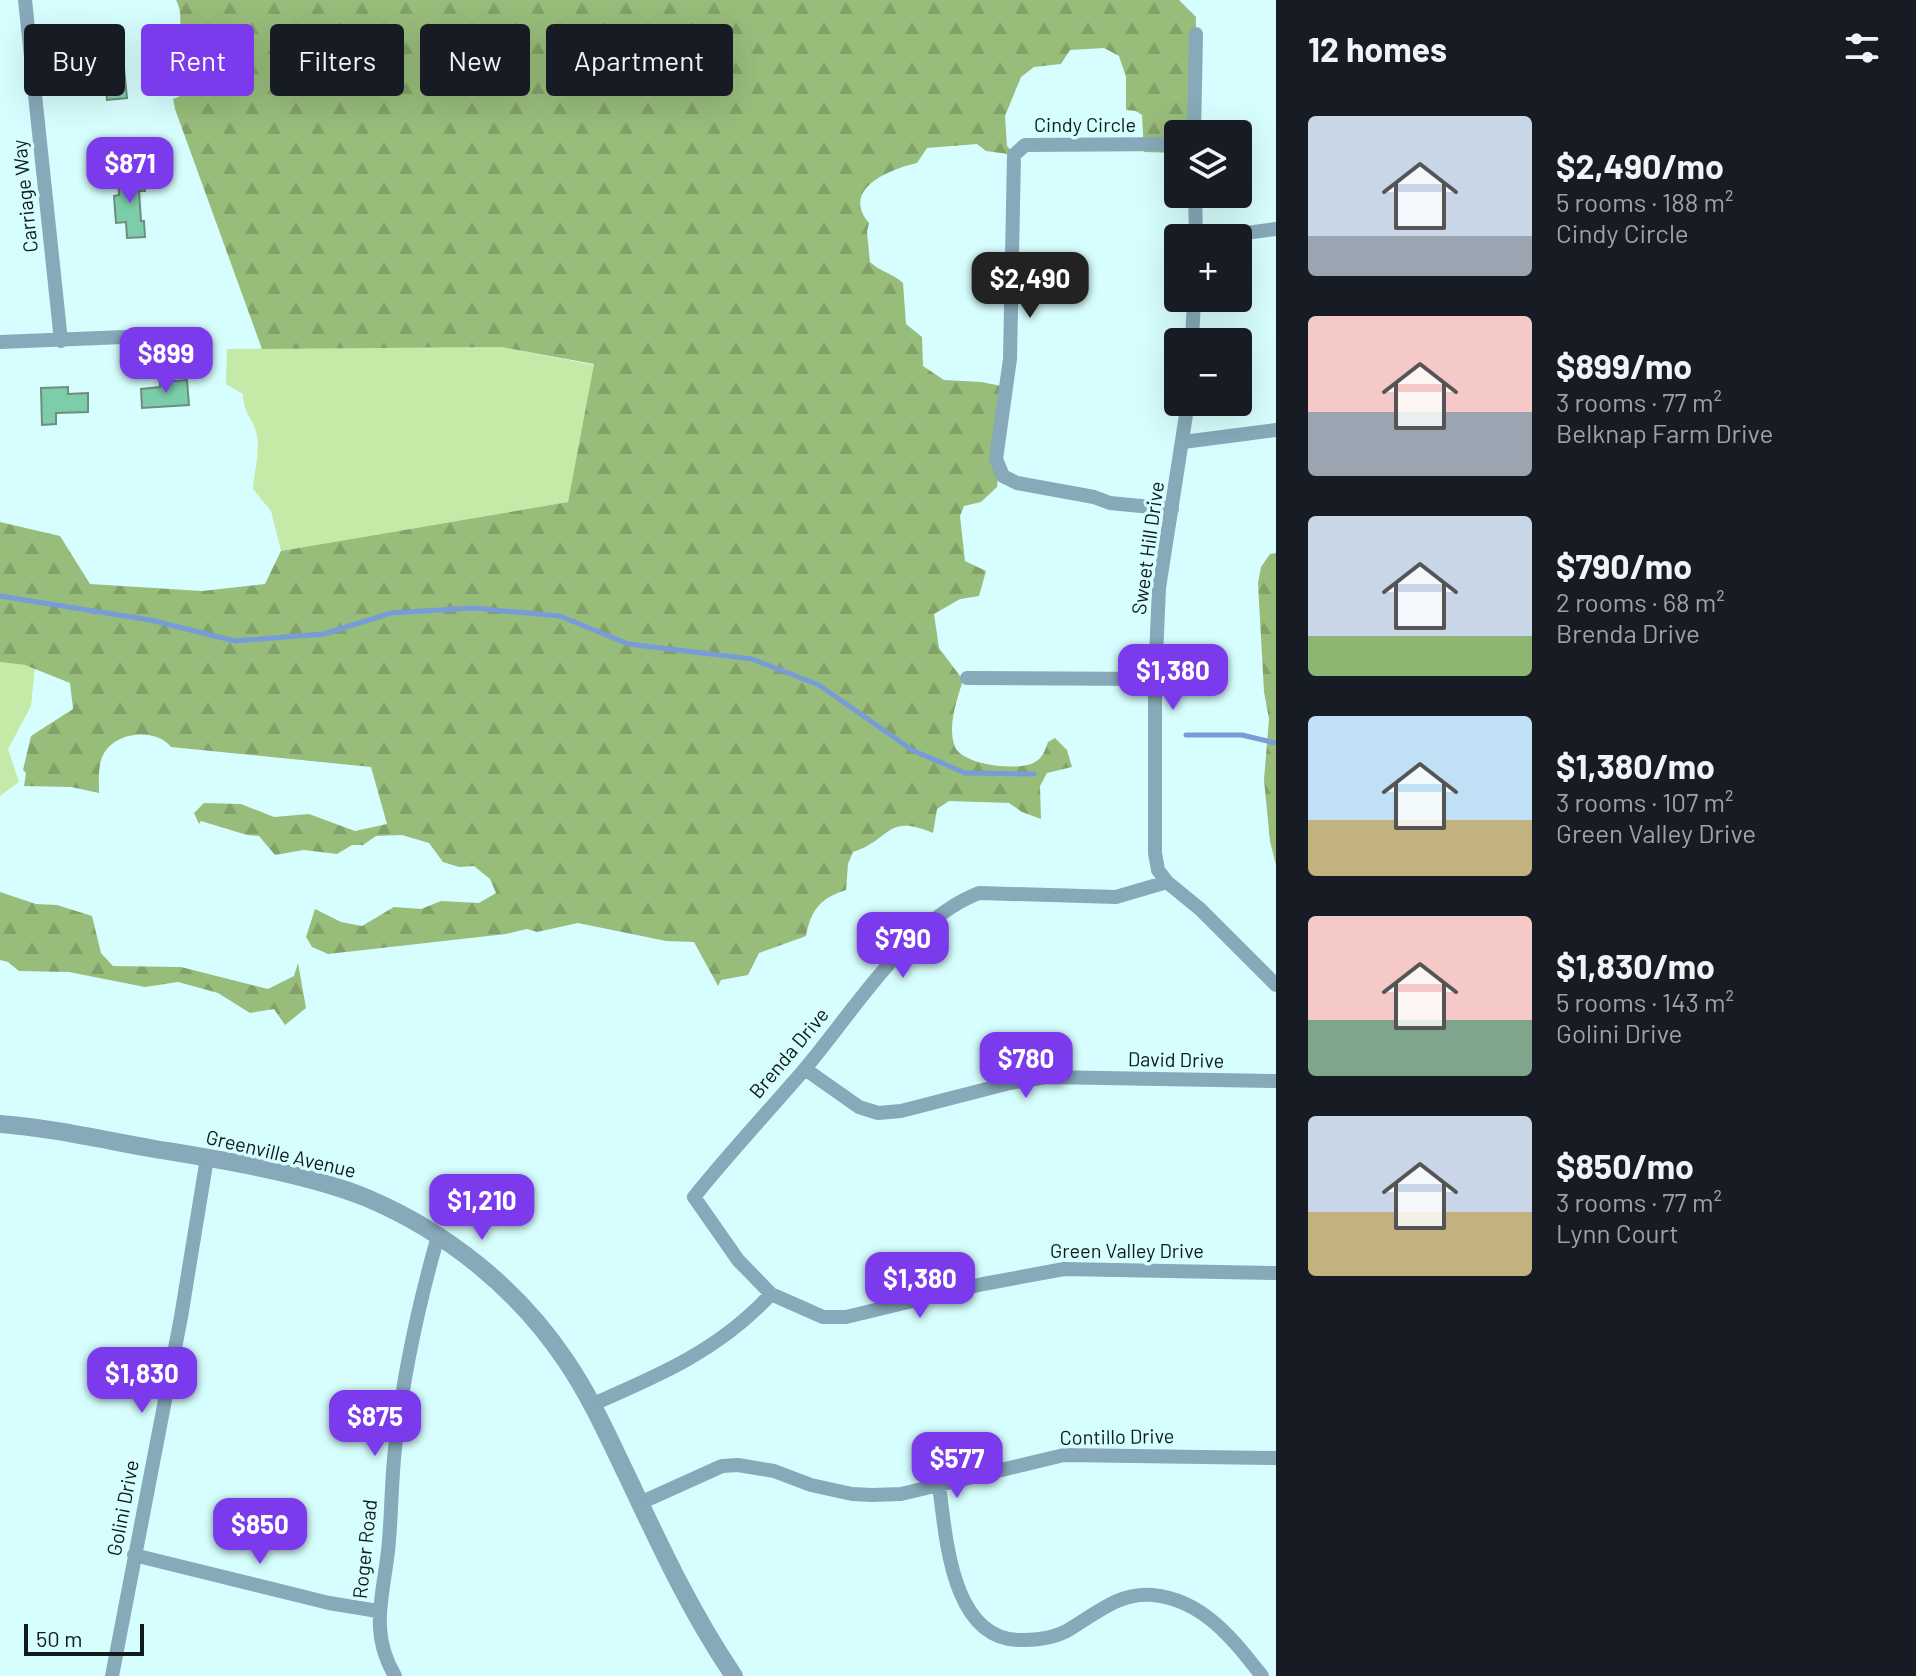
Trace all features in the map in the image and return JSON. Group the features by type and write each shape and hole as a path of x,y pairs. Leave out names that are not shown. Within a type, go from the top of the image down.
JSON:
{"street":[{"name":"Carriage Way","path":"25,0 61,341"},
{"path":"1194,120 1196,34"},
{"name":"Cindy Circle","path":"1164,144 1025,145 1014,155 1010,359 996,459 1003,476 1017,483 1094,497 1110,503 1172,509"},
{"path":"1252,232 1276,229"},
{"path":"0,342 199,334"},
{"name":"Sweet Hill Drive","path":"1167,882 1158,870 1155,853 1155,679 1160,575 1186,416"},
{"path":"1183,442 1276,430"},
{"path":"967,678 1155,679"},
{"path":"1167,882 1211,918 1276,985"},
{"name":"Brenda Drive","path":"771,1294 738,1260 694,1197 731,1150 805,1069 856,1004 928,924 959,901 979,893 1116,897 1167,882"},
{"name":"David Drive","path":"805,1069 859,1107 878,1113 901,1111 1046,1077 1276,1081"},
{"name":"Greenville Avenue","path":"0,1124 207,1158 365,1197 438,1236 490,1274 517,1299 567,1361 679,1584 734,1676"},
{"name":"Golini Drive","path":"112,1676 181,1317 207,1158"},
{"name":"Roger Road","path":"395,1676 380,1641 378,1611 388,1551 395,1442 401,1402 422,1294 438,1236"},
{"name":"Green Valley Drive","path":"771,1294 823,1317 846,1317 983,1284 1064,1269 1276,1273"},
{"path":"591,1405 645,1382 703,1351 735,1331 771,1294"},
{"name":"Contillo Drive","path":"640,1503 722,1466 738,1465 774,1471 811,1485 852,1494 901,1494 1064,1455 1276,1458"},
{"path":"939,1485 951,1573 961,1594 989,1632 1008,1640 1046,1638 1069,1630 1113,1601 1151,1595 1195,1607 1217,1623 1262,1676"},
{"path":"134,1555 329,1603 378,1611"}],"green space":[{"path":"176,0 1179,0 1196,17 1194,120 1164,120 1164,153 1144,152 1142,115 1126,110 1126,77 1119,56 1104,48 1070,50 1061,64 1034,67 1021,77 1005,116 1007,146 1015,155 986,151 977,144 927,148 917,163 894,170 872,182 860,200 869,223 870,262 903,283 906,324 922,337 923,366 944,380 1007,387 997,487 981,502 964,506 960,516 965,561 986,571 979,596 960,599 934,614 939,648 963,680 952,730 955,747 960,753 992,765 1017,766 1038,760 1048,742 1055,738 1067,750 1072,767 1047,773 1040,786 1041,819 1009,803 949,801 937,809 933,833 906,826 890,830 853,852 848,864 846,890 818,906 806,936 759,953 748,975 721,980 718,986 694,942 666,941 578,923 537,932 527,929 328,954 312,947 306,937 315,909 341,922 362,926 394,907 421,909 441,901 479,903 496,893 490,879 474,866 459,867 443,862 429,843 402,835 376,836 363,845 352,845 337,854 304,850 275,855 259,836 201,821 199,824 194,813 204,803 241,804 274,817 309,814 355,831 387,824 371,767 171,747 157,737 139,734 121,739 107,749 99,770 99,793 71,787 24,786 26,773 23,770 31,736 73,709 70,683 25,665 0,662 0,522 60,536 90,584 202,591 265,584 281,551 568,502 594,364 501,347 262,349 173,99 180,96 254,96 254,24 180,24"},
{"path":"501,347 594,365 568,502 281,551 271,511 253,489 257,436 243,394 226,384 227,349"},
{"path":"1276,553 1276,865 1270,841 1264,780 1269,719 1264,692 1258,583 1261,567 1270,554"},
{"path":"0,662 35,666 31,706 8,749 19,782 0,796"},
{"path":"0,892 36,904 57,905 92,916 101,953 113,966 181,967 268,989 294,976 298,963 306,1008 285,1025 274,1009 250,1013 218,993 178,982 145,987 69,972 19,971 0,960"}],"building":[{"path":"125,78 127,98 107,100 107,96 125,96"},
{"path":"138,175 138,179 144,178 145,191 139,191 145,237 127,238 126,222 116,223 114,196 119,195 118,176"},
{"path":"187,380 189,405 142,408 141,389 160,387 160,382"},
{"path":"68,387 68,394 88,393 88,412 56,413 56,424 42,425 41,388"}],"waterway":[{"path":"0,596 150,620 235,641 324,634 391,613 473,608 560,616 628,644 752,659 819,685 912,750 965,773 1034,774"},
{"path":"1186,735 1242,735 1276,743"}]}
